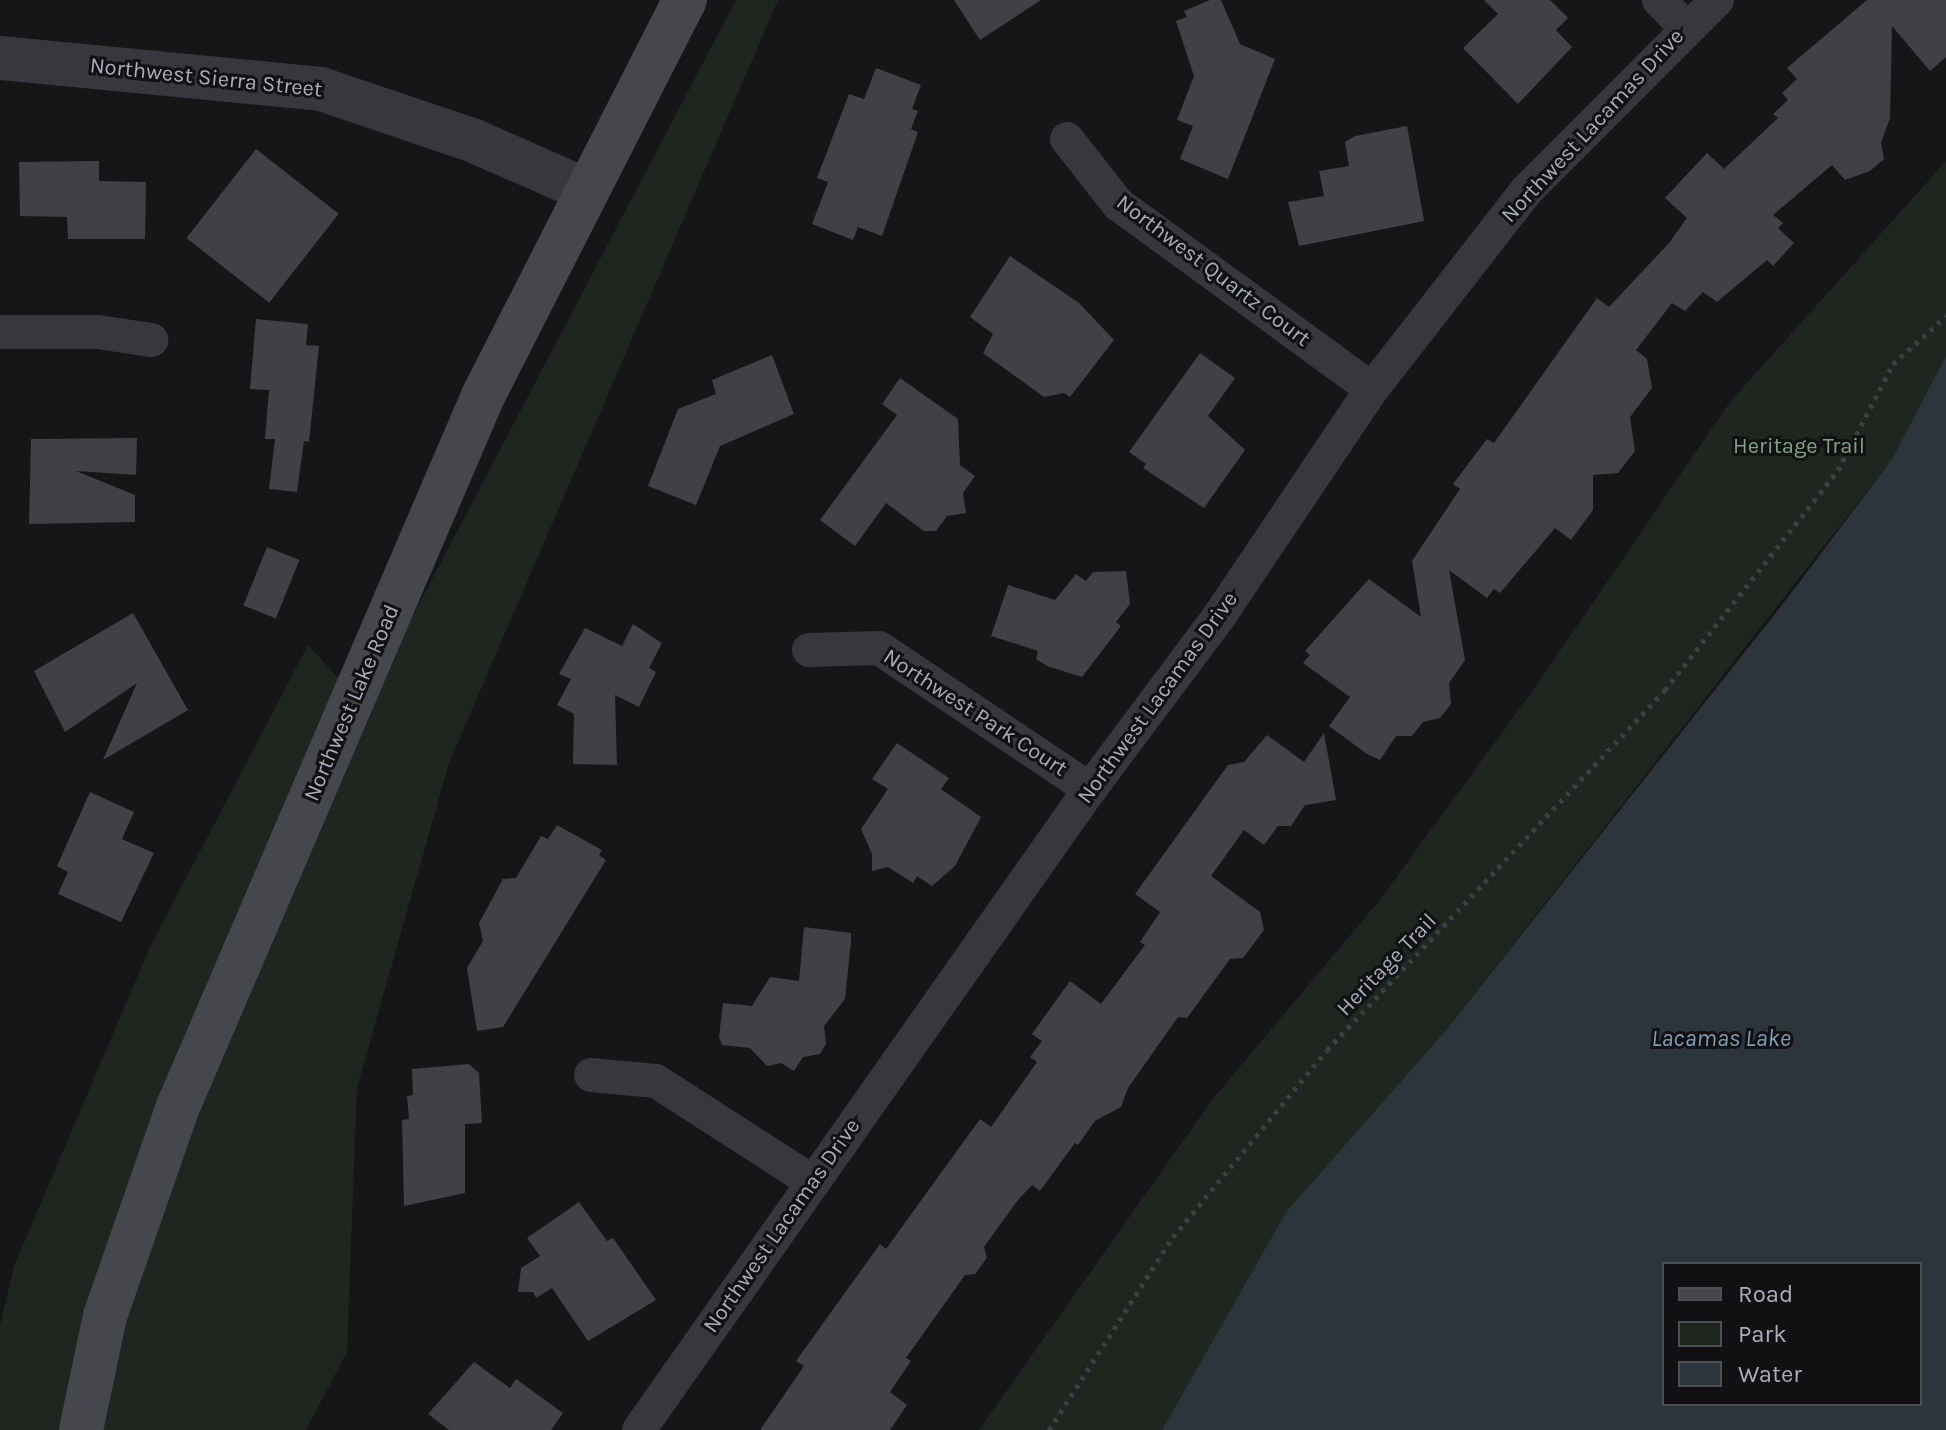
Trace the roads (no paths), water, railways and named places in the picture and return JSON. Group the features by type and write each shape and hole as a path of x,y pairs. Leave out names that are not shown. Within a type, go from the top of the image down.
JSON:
{"main road":[{"name":"Northwest Lake Road","path":"81,1430 105,1316 177,1109 483,396 685,0"}],"street":[{"path":"1659,0 1685,27"},
{"name":"Northwest Lacamas Drive","path":"639,1430 1090,789 1220,615 1372,389 1526,191 1685,27 1717,0"},
{"name":"Northwest Sierra Street","path":"0,58 321,89 472,140 586,190"},
{"name":"Northwest Quartz Court","path":"1067,139 1118,204 1372,389"},
{"path":"0,332 98,332 151,340"},
{"name":"Northwest Park Court","path":"809,650 879,648 1090,789"},
{"path":"591,1075 656,1081 813,1182"}],"water":[{"name":"Lacamas Lake","path":"1946,356 1946,1430 1162,1430 1286,1212 1447,1029 1789,596 1892,459"}],"park label":[{"name":"Heritage Trail","path":"1799,447"}]}
